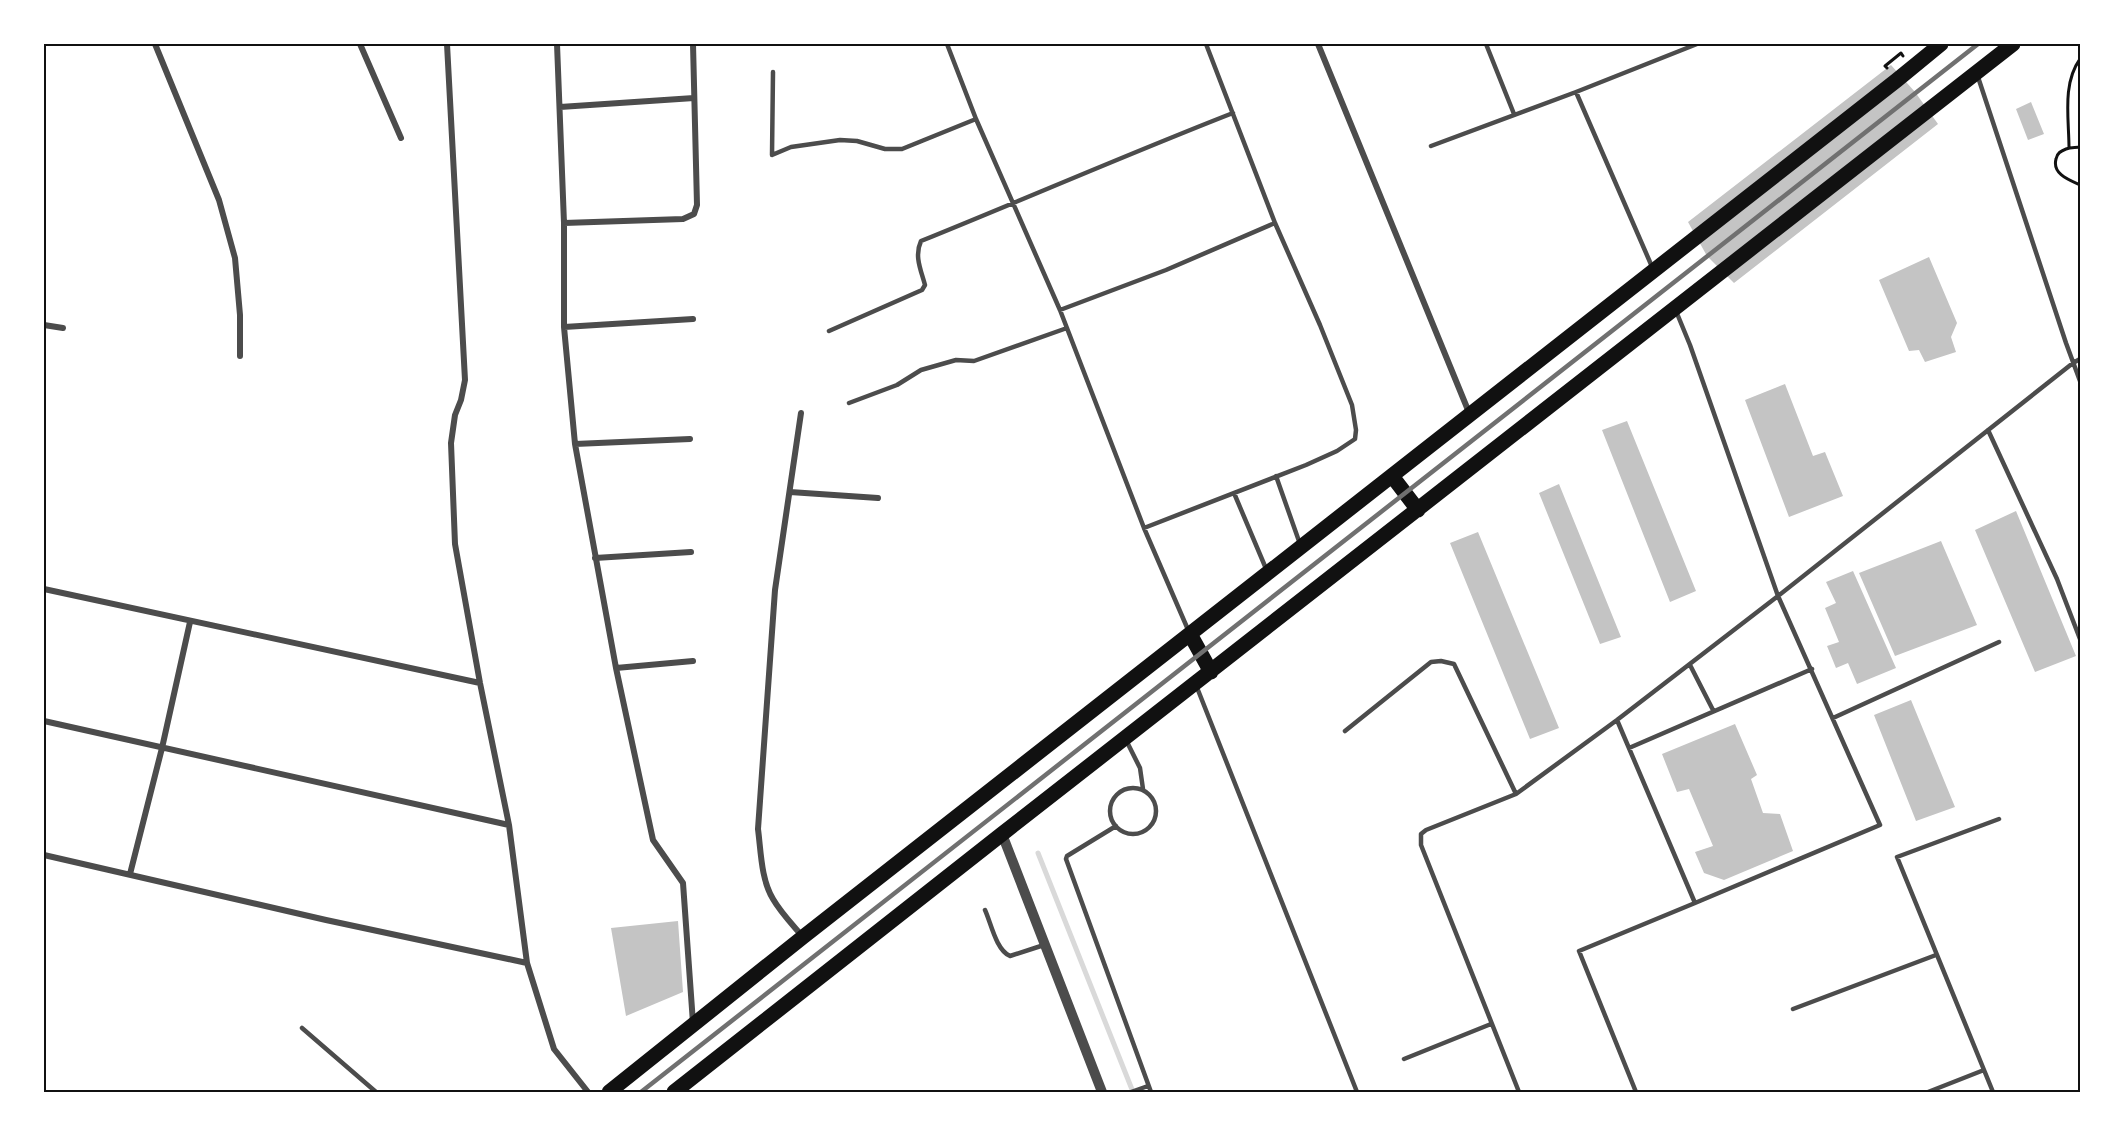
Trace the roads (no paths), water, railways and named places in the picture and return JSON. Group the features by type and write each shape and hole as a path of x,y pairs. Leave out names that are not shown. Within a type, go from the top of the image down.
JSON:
{"main road":[{"path":"609,1092 803,937 1654,272 1941,44"},
{"path":"674,1092 2013,44"},
{"path":"1392,476 1418,510"},
{"path":"1190,634 1211,672"}],"street":[{"path":"155,44 222,209 235,258 240,315 240,356"},
{"path":"360,44 401,138"},
{"path":"447,44 465,380 455,415 451,443 455,544 509,825 527,963 554,1049 588,1092"},
{"path":"557,44 564,224 564,327 574,444 616,668 652,840 683,883 693,1025"},
{"path":"564,224 683,219 694,214 697,205 693,44"},
{"path":"1318,44 1470,415"},
{"path":"560,107 694,98"},
{"path":"564,327 693,319"},
{"path":"44,326 63,328"},
{"path":"801,413 775,590 758,829 762,864 768,889 773,900 803,937"},
{"path":"574,444 690,439"},
{"path":"790,492 878,498"},
{"path":"595,558 691,552"},
{"path":"44,589 480,683"},
{"path":"130,874 162,748 190,622"},
{"path":"616,668 693,662"},
{"path":"44,721 509,825"},
{"path":"1002,834 1098,1091"},
{"path":"44,855 326,920 527,963"}],"lane":[{"path":"947,44 976,119 1060,310 1144,528 1190,634"},
{"path":"1144,528 1306,465 1352,443 1355,439 1352,405 1275,223 1206,44"},
{"path":"1486,44 1514,114"},
{"path":"1431,146 1697,44"},
{"path":"773,72 772,155 791,147 840,140 856,141 885,149 902,149 976,119"},
{"path":"1977,72 2080,381"},
{"path":"1576,92 1654,272"},
{"path":"829,331 922,290 925,285 917,256 917,249 921,242 1134,151 1233,113"},
{"path":"1060,310 1166,270 1275,223"},
{"path":"1636,1092 1579,951 1880,825 1778,596 1690,345 1675,309"},
{"path":"849,403 897,385 921,370 956,360 974,361 1067,327"},
{"path":"1519,1092 1421,845 1421,834 1426,830 1516,795 1778,596 2080,359"},
{"path":"1988,430 2057,579 2080,639"},
{"path":"1276,476 1301,547"},
{"path":"1234,494 1268,573"},
{"path":"1833,718 1999,642"},
{"path":"1345,731 1431,662 1441,661 1454,664 1516,795"},
{"path":"1690,664 1713,710"},
{"path":"1629,748 1812,669"},
{"path":"1195,684 1357,1092"},
{"path":"1617,720 1695,903"},
{"path":"1125,738 1140,768 1143,789"},
{"path":"1135,786 1143,789 1149,795 1156,810 1149,828 1134,835 1124,833 1116,826 1110,808 1111,801 1118,791 1135,786"},
{"path":"1993,1092 1897,858 2000,819"},
{"path":"1116,826 1067,856 1066,859 1151,1092"},
{"path":"986,910 1005,954 1010,956 1044,945"},
{"path":"1793,1009 1936,955"},
{"path":"1404,1059 1491,1024"},
{"path":"302,1028 375,1092"},
{"path":"1928,1092 1984,1070"},
{"path":"1131,1092 1148,1086"}],"waterway":[{"path":"1038,853 1133,1092"}],"railway":[{"path":"641,1092 1978,44"}]}
